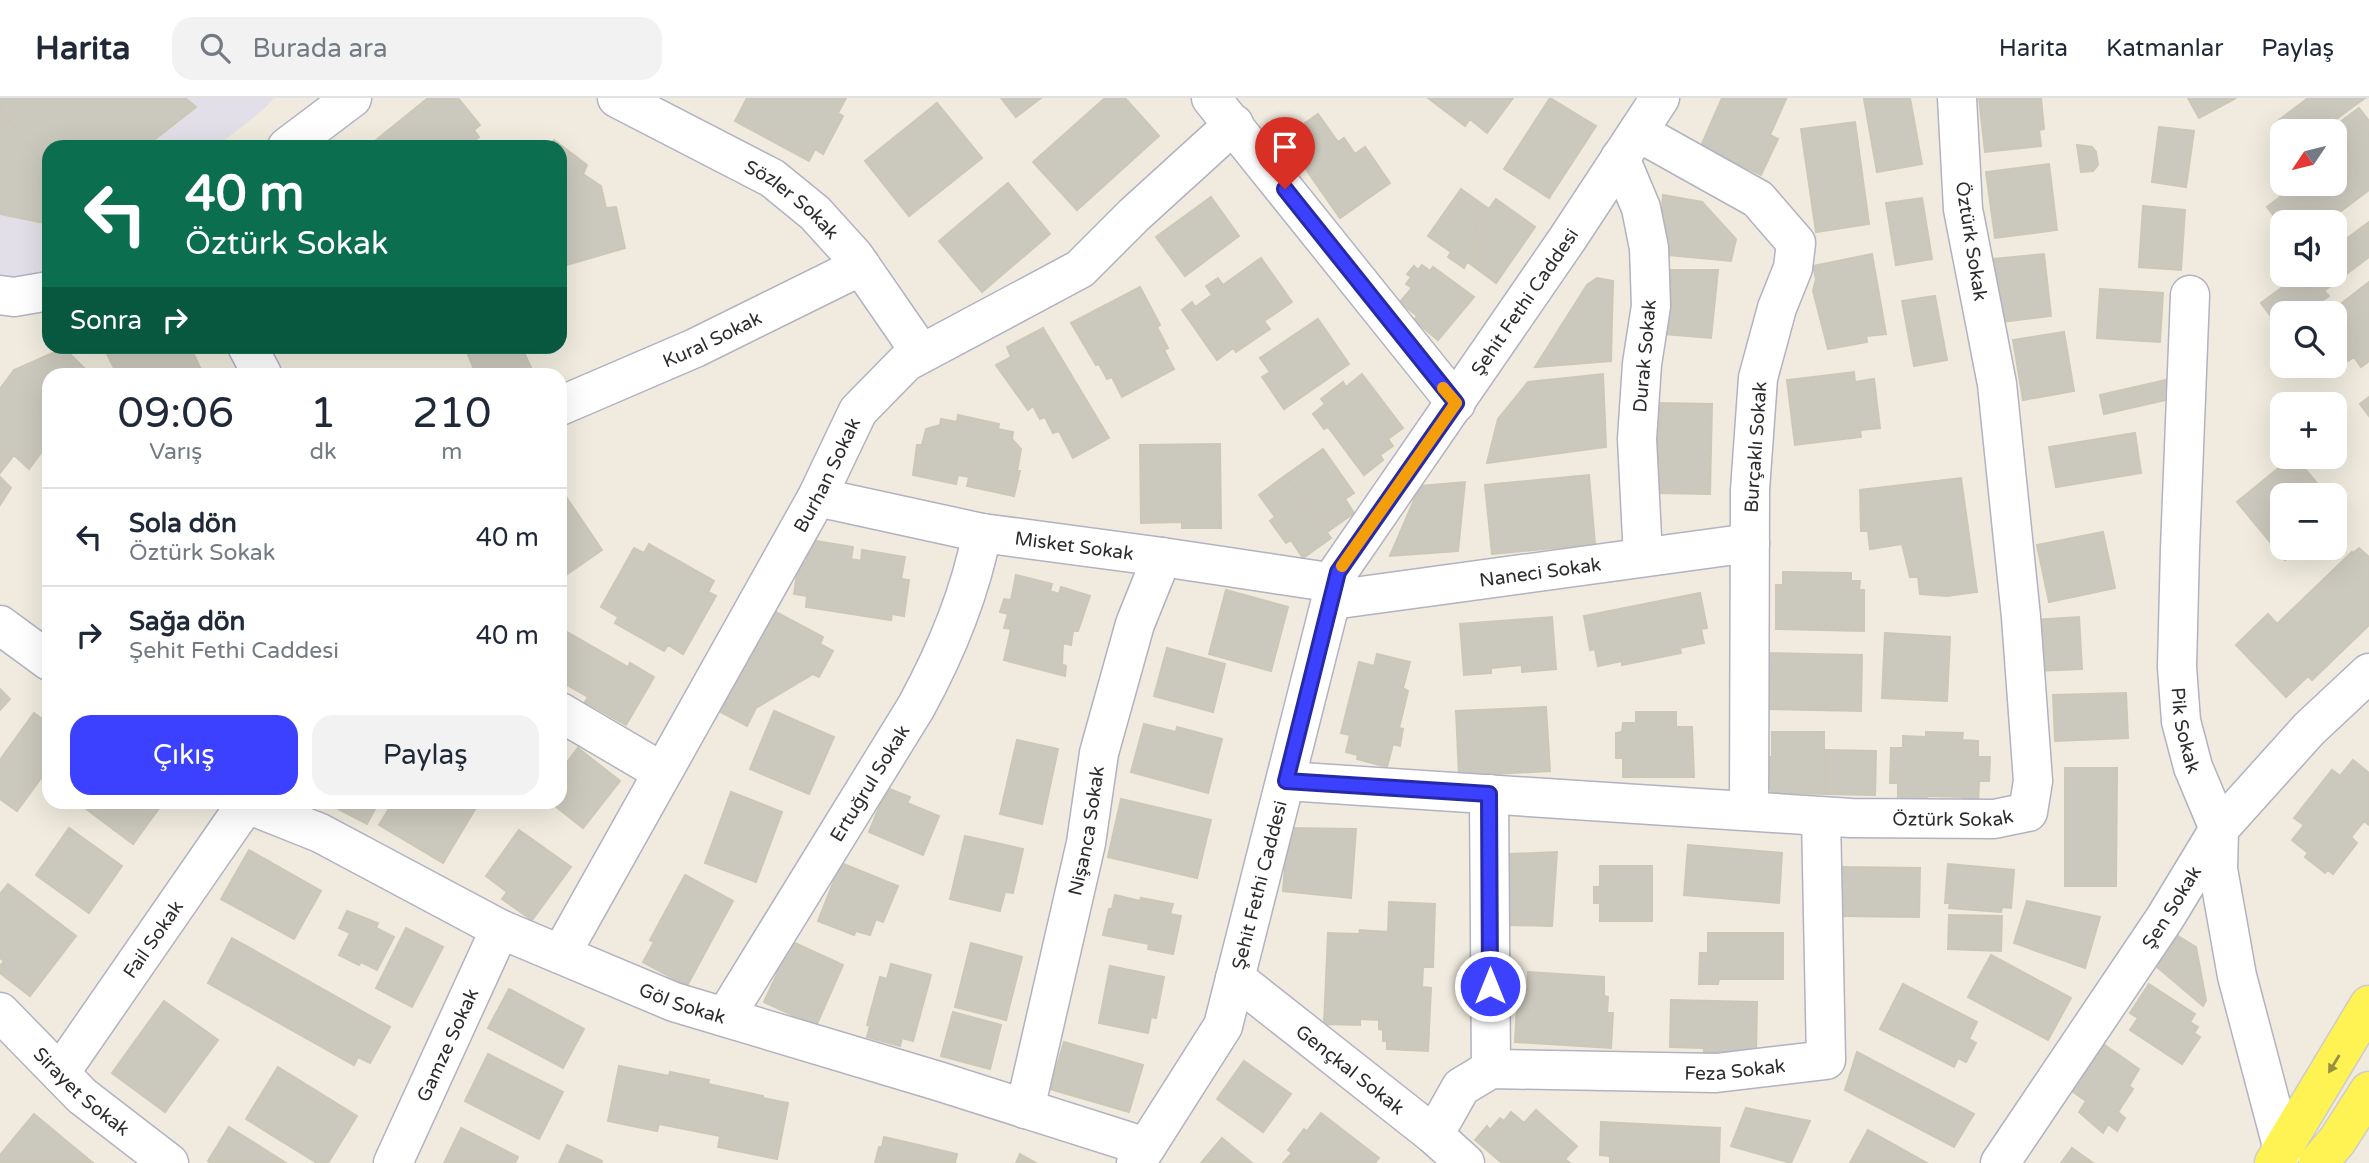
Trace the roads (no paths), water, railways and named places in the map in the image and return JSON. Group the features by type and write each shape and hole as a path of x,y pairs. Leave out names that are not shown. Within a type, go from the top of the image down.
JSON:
{"main road":[{"path":"2279,1157 2369,1005"},
{"path":"2318,1163 2337,1141 2369,1091"}],"street":[{"path":"297,140 352,98"},
{"name":"Sözler Sokak","path":"617,98 772,178 815,213 861,266 920,353"},
{"name":"Öztürk Sokak","path":"1286,781 1821,817 1994,819 2028,812 2033,781 2021,617 1997,384 1963,209 1957,98"},
{"path":"1222,111 1456,403"},
{"name":"Burhan Sokak","path":"561,954 817,496 858,411 906,362 920,353 1080,269 1134,215 1222,111"},
{"name":"Şehit Fethi Caddesi","path":"1141,1155 1223,1026 1338,572 1456,403 1645,118"},
{"name":"Burçaklı Sokak","path":"1645,118 1758,199 1796,243 1793,268 1777,308 1758,378 1751,490 1749,811"},
{"name":"Durak Sokak","path":"1643,557 1637,439 1642,364 1651,306 1650,248 1641,208 1645,118"},
{"name":"Kural Sokak","path":"567,403 695,348 861,266"},
{"path":"0,295 14,297 42,292"},
{"name":"Pik Sokak","path":"2190,295 2177,667 2181,720 2193,767 2220,829 2218,869 2238,976 2279,1157"},
{"name":"Misket Sokak","path":"817,496 982,533 1162,557 1334,592"},
{"name":"Ertuğrul Sokak","path":"725,1017 922,696 940,662 974,573 982,533"},
{"name":"Naneci Sokak","path":"1334,592 1750,543"},
{"name":"Nişanca Sokak","path":"1026,1109 1086,844 1099,753 1135,624 1162,557"},
{"path":"0,625 42,657"},
{"name":"Şen Sokak","path":"2000,1163 2165,918 2220,829 2309,729 2369,673"},
{"path":"567,716 662,772"},
{"path":"1434,1135 1461,1087 1491,1069 1489,794"},
{"name":"Fail Sokak","path":"60,1073 240,809"},
{"name":"Göl Sokak","path":"259,809 320,833 500,929 674,1002 1026,1109 1141,1155"},
{"name":"Feza Sokak","path":"1491,1069 1716,1073 1826,1060 1821,817"},
{"name":"Gamze Sokak","path":"393,1163 500,929"},
{"name":"Gençkal Sokak","path":"1235,978 1434,1135 1465,1163"},
{"name":"Sirayet Sokak","path":"0,1012 82,1096 169,1163"}]}
